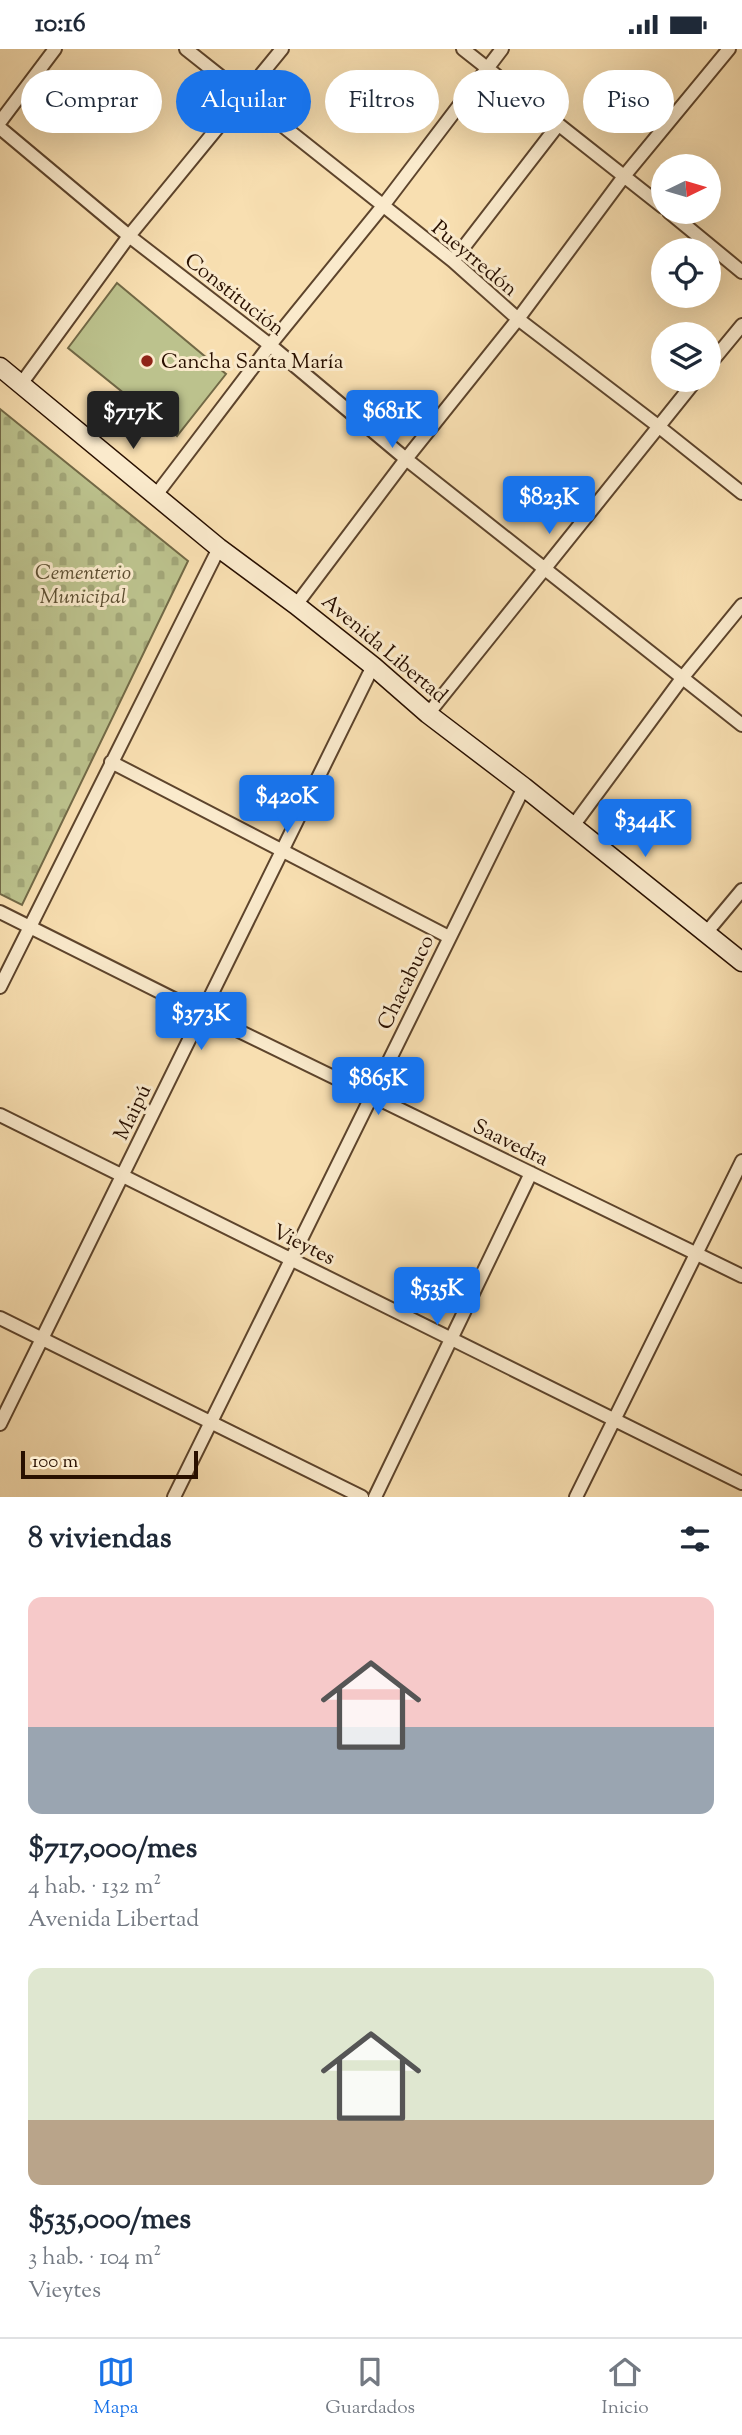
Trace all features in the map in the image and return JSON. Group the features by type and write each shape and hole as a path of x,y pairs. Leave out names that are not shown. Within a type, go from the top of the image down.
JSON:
{"main road":[{"name":"Avenida Libertad","path":"0,367 219,548 296,604 428,714 524,787 742,962"}],"street":[{"path":"0,122 55,49"},
{"name":"Pueyrredón","path":"186,49 213,70"},
{"path":"266,70 282,49"},
{"path":"463,49 489,70"},
{"path":"156,495 270,345 383,207 502,49"},
{"path":"296,604 518,319 625,175 729,49"},
{"name":"Constitución","path":"0,128 129,236 270,345 406,460 742,725"},
{"path":"21,384 129,236 214,133"},
{"name":"Pueyrredón","path":"292,133 453,261 518,319 742,493"},
{"path":"453,261 552,133"},
{"path":"569,133 651,197"},
{"path":"684,224 742,272"},
{"path":"721,350 742,324"},
{"path":"428,714 686,392"},
{"path":"0,987 219,548"},
{"path":"573,826 683,677 742,605"},
{"name":"Maipú","path":"0,1425 373,666"},
{"path":"111,762 449,937"},
{"name":"Chacabuco","path":"174,1497 524,787"},
{"path":"706,933 742,890"},
{"name":"Saavedra","path":"0,912 742,1276"},
{"name":"Vieytes","path":"0,1115 742,1483"},
{"path":"576,1497 742,1161"},
{"path":"375,1497 531,1173"},
{"path":"0,1318 362,1497"}],"green space":[{"name":"Cancha Santa María","path":"117,283 226,374 177,436 68,348"},
{"name":"Cementerio Municipal","path":"0,409 188,561 22,905 0,894"}],"place":[{"name":"Cancha Santa María","path":"147,361"}]}
